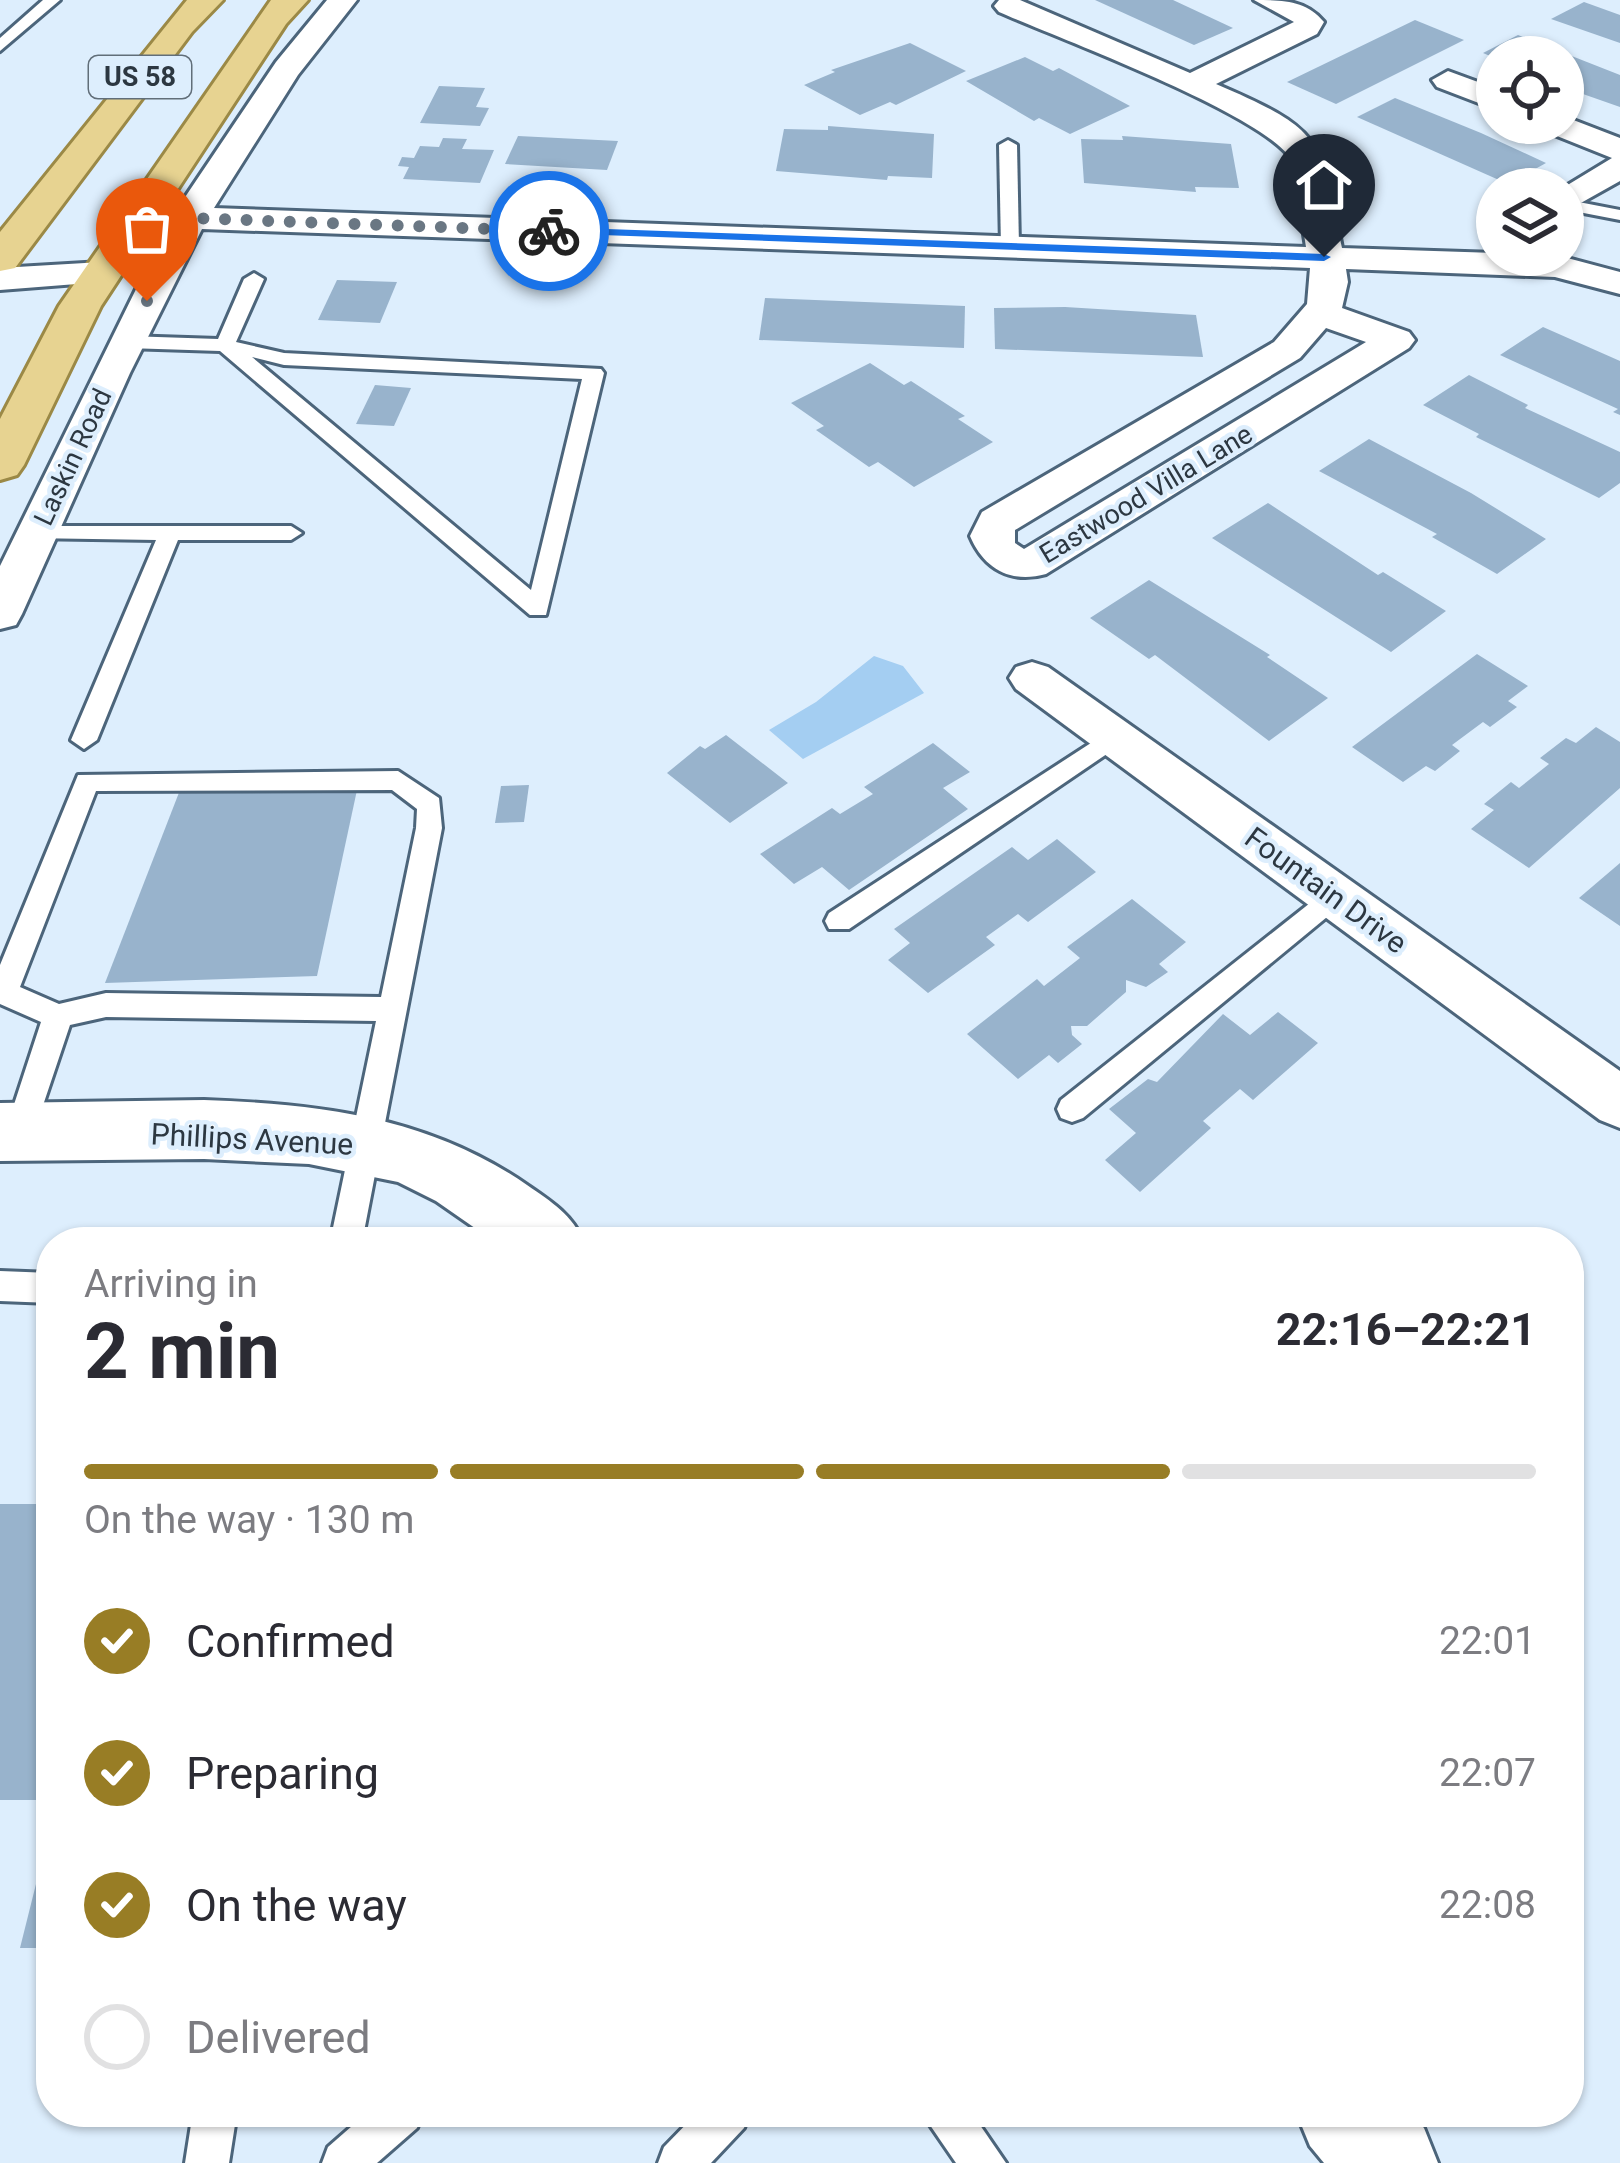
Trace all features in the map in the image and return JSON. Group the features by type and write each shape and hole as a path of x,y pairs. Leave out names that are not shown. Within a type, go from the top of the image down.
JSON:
{"main road":[{"name":"US 58","path":"0,259 180,25 206,0"},
{"name":"Laskin Road","path":"0,465 91,289 273,16 291,0"}],"street":[{"name":"Laskin Road","path":"0,614 188,218 255,111 342,0"},
{"path":"1190,85 1310,22 1303,13 1269,0"},
{"path":"1009,6 1258,114 1297,142 1309,160 1330,282 1319,313"},
{"path":"1448,80 1476,91"},
{"path":"1584,135 1620,150"},
{"path":"1584,190 1620,166"},
{"path":"188,218 1476,260"},
{"path":"1584,271 1620,283"},
{"path":"0,279 91,289"},
{"path":"0,309 91,289"},
{"name":"Eastwood Villa Lane","path":"1319,313 1396,340 1030,564 1012,563 996,550 991,536 997,522 1287,350 1319,313"},
{"name":"Fountain Drive","path":"1032,678 1620,1103"},
{"name":"Phillips Avenue","path":"10,1132 328,1137 402,1153 483,1190 530,1227"},
{"path":"1357,2127 1389,2163"}],"lane":[{"path":"0,46 52,0"},
{"path":"1009,145 1010,247"},
{"path":"1584,208 1620,215"},
{"path":"224,345 254,278"},
{"path":"127,341 224,345 284,359 594,373 538,609 224,345"},
{"path":"37,533 291,533"},
{"path":"84,740 170,533"},
{"path":"839,921 1114,737"},
{"path":"349,1227 429,828 430,806 398,779 87,782 3,992 58,1016 106,1005 392,1009"},
{"path":"1072,1109 1334,895"},
{"path":"10,1132 58,1016"},
{"path":"0,1286 36,1287"},
{"path":"207,2163 213,2127"},
{"path":"344,2163 384,2127"},
{"path":"680,2163 714,2127"},
{"path":"955,2127 984,2163"}],"water":[{"path":"874,656 903,666 924,693 803,759 769,730 816,702"}],"building":[{"path":"1095,0 1173,0 1233,28 1194,45"},
{"path":"1584,2 1620,15 1620,43 1551,19"},
{"path":"1415,20 1464,40 1336,104 1287,82"},
{"path":"910,43 966,71 896,105 890,102 860,115 804,85 835,72 831,70"},
{"path":"1025,57 1053,71 1059,68 1130,106 1070,134 1039,118 1034,121 966,81"},
{"path":"1584,61 1620,75 1620,107 1584,94"},
{"path":"439,86 485,88 476,107 489,108 480,126 420,123"},
{"path":"1395,98 1476,131 1476,144 1505,144 1546,163 1537,168 1476,170 1357,117"},
{"path":"828,126 934,134 932,178 888,176 887,180 776,171 784,129 828,130"},
{"path":"518,136 618,141 607,170 505,164"},
{"path":"1122,136 1231,144 1239,188 1195,187 1196,192 1084,183 1081,139 1123,140"},
{"path":"443,138 467,139 462,149 494,150 480,183 403,179 409,167 398,166 402,157 414,158 420,146 439,147"},
{"path":"337,280 397,282 380,323 318,320"},
{"path":"765,298 965,306 964,348 759,340"},
{"path":"994,308 1196,315 1203,357 995,349"},
{"path":"1543,327 1620,361 1620,415 1613,412 1618,409 1500,355"},
{"path":"870,363 904,385 911,381 965,416 958,419 993,442 914,487 878,462 869,467 816,430 824,426 791,403"},
{"path":"1469,375 1528,405 1525,408 1620,452 1620,483 1599,498 1423,405"},
{"path":"375,385 411,388 394,426 356,424"},
{"path":"1369,439 1546,539 1497,574 1432,537 1437,534 1319,471"},
{"path":"1268,503 1378,575 1383,572 1446,611 1391,652 1212,538"},
{"path":"1149,580 1270,655 1267,657 1328,698 1269,741 1155,655 1149,659 1090,618"},
{"path":"1477,654 1528,686 1508,701 1517,707 1490,727 1483,722 1452,745 1460,751 1435,771 1426,766 1403,782 1352,747"},
{"path":"1596,727 1620,742 1620,788 1529,868 1471,829 1494,810 1484,804 1511,782 1519,788 1549,764 1540,758 1566,738 1576,743"},
{"path":"726,735 788,783 730,823 667,773 700,746 705,749"},
{"path":"933,743 970,772 943,788 968,809 849,890 822,867 794,884 760,854 832,808 840,814 873,794 864,787"},
{"path":"529,785 524,822 495,823 501,786"},
{"path":"180,790 357,790 317,976 105,983"},
{"path":"1057,839 1096,872 1028,922 1018,914 986,937 995,945 928,993 888,960 910,943 894,929 1012,847 1028,860"},
{"path":"1620,863 1620,926 1579,898"},
{"path":"1132,899 1186,942 1159,964 1168,972 1146,987 1126,980 1126,992 1087,1026 1071,1026 1072,1035 1082,1044 1058,1063 1049,1055 1018,1079 967,1034 1037,979 1044,986 1080,958 1067,947"},
{"path":"1278,1012 1318,1043 1253,1100 1240,1089 1203,1121 1211,1128 1140,1192 1105,1160 1136,1133 1109,1109 1148,1079 1157,1082 1223,1014 1250,1035"},
{"path":"0,1504 36,1504 36,1800 0,1800"},
{"path":"36,1884 36,1948 20,1948"}],"way so far":[{"path":"147,301 188,218 549,231"}],"route":[{"path":"549,231 1324,257"}]}
